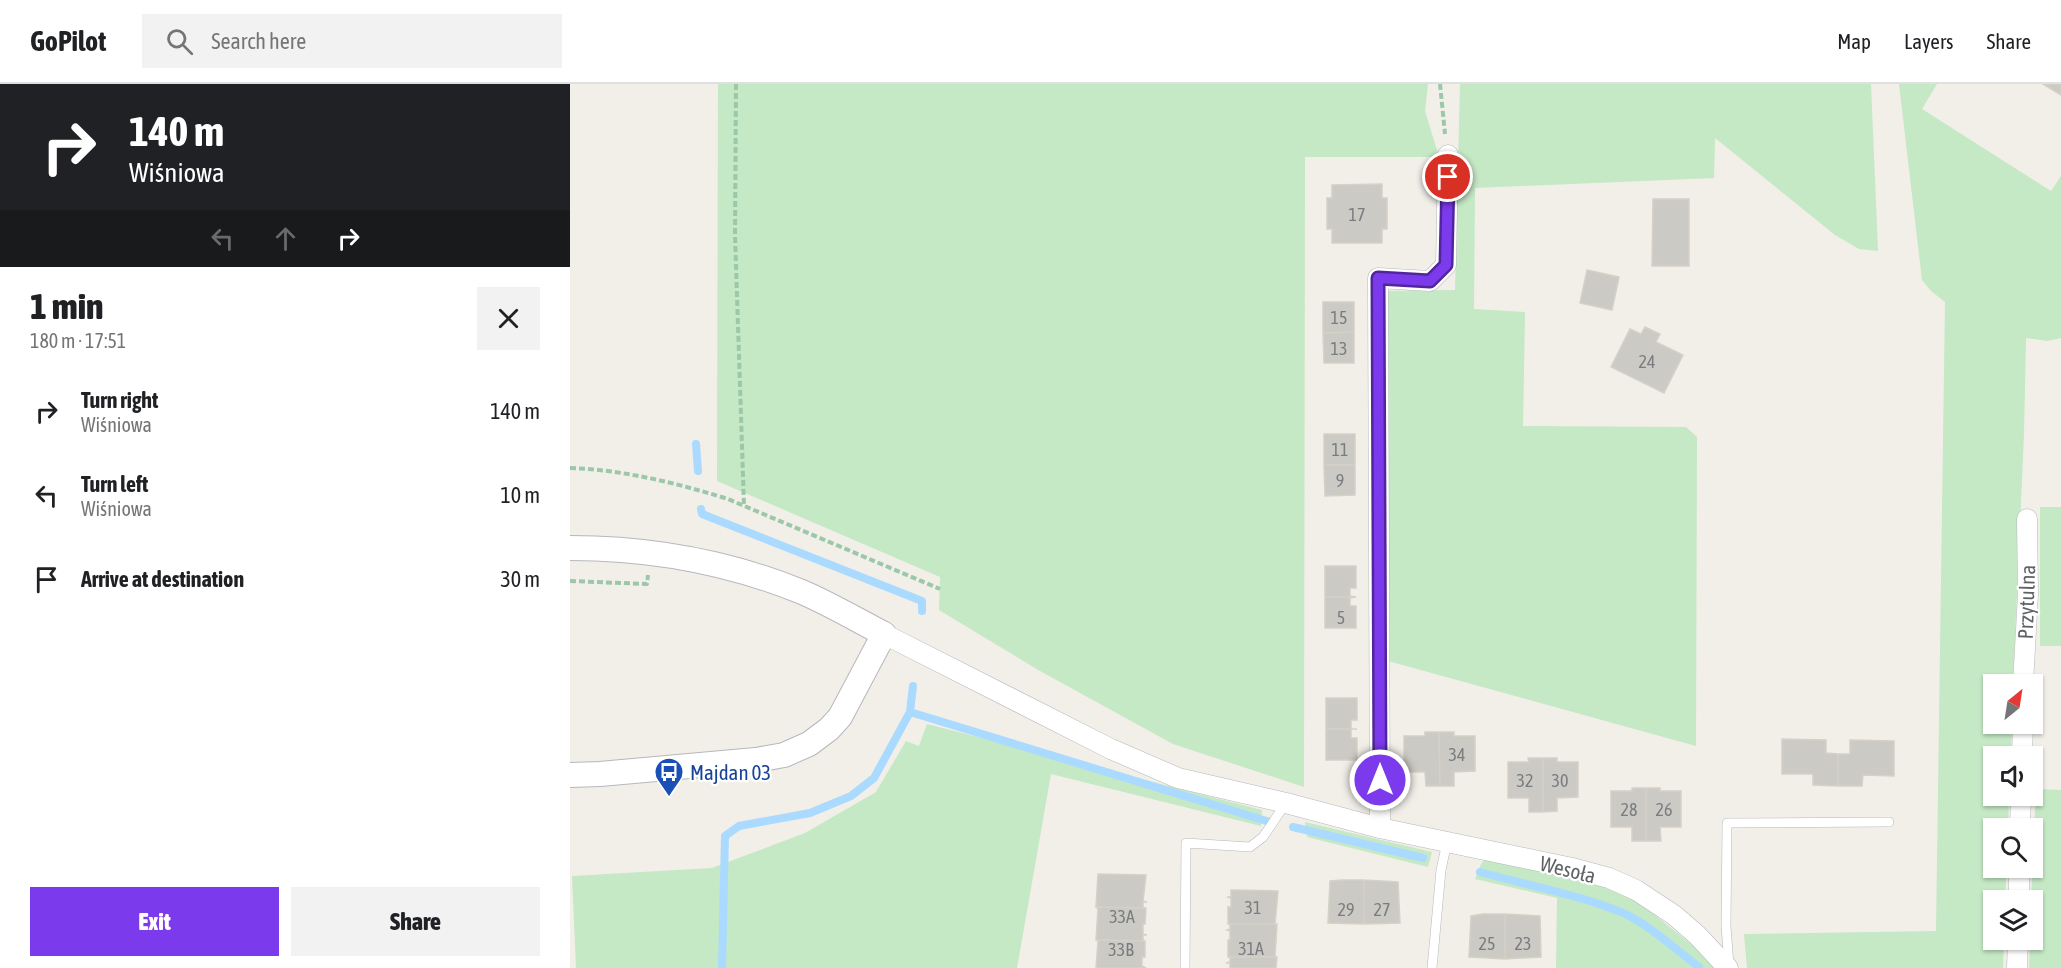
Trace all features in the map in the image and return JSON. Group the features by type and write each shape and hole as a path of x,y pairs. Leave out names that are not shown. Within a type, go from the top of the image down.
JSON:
{"street":[{"path":"1380,828 1378,278 1430,281 1446,265 1448,155"},
{"name":"Przytulna","path":"2024,674 2028,594 2027,519"},
{"path":"570,548 634,550 668,554 719,565 759,576 804,593 884,634 840,717 829,729 809,744 784,755 756,760 570,775"},
{"name":"Wesoła","path":"884,634 1111,749 1178,778 1380,828 1572,868 1609,879 1636,891 1674,915 1729,968"},
{"path":"2017,968 2018,950"}],"lane":[{"path":"1185,968 1186,843 1250,847 1263,837 1286,803"},
{"path":"1729,968 1726,926 1727,823 1889,822"},
{"path":"1432,968 1441,870 1447,842"}],"path":[{"path":"736,84 735,235 744,506"},
{"path":"1440,84 1448,155"},
{"path":"570,468 598,469 639,475 694,488 744,506 940,589"},
{"path":"570,581 647,584 649,569"}],"green space":[{"path":"718,84 1428,84 1425,111 1439,157 1305,157 1304,787 1173,744 1040,671 939,610 940,577 717,481"},
{"path":"1460,84 1871,84 1878,251 1859,249 1835,235 1715,138 1714,178 1475,188 1474,309 1525,312 1523,426 1686,427 1697,437 1696,746 1388,661 1387,291 1455,290"},
{"path":"1899,84 1937,84 1922,109 2051,191 2061,176 2061,338 2047,341 2026,338 2013,674 1983,674 1983,734 2012,734 2011,746 1983,746 1983,806 2009,806 2008,818 1983,818 1983,878 2006,878 2006,890 1983,890 1983,950 2004,950 2003,968 1747,968 1744,934 1936,931 1945,302 1922,280"},
{"path":"2040,507 2061,507 2061,646 2040,646"},
{"path":"927,724 1262,810 1261,826 1051,774 1017,968 576,968 572,876 712,868 805,833 876,792 906,741 919,746"},
{"path":"2043,789 2061,790 2061,968 2029,968 2030,950 2043,950 2043,890 2031,890 2032,878 2043,878 2043,818 2035,818 2035,806 2043,806"},
{"path":"1305,822 1432,852 1428,867 1307,837"},
{"path":"1486,858 1509,861 1617,891 1640,903 1697,949 1714,968 1556,968 1557,898 1475,879"}],"building":[{"path":"2043,84 2061,84 2061,95"},
{"path":"1382,184 1382,198 1387,198 1387,229 1382,229 1382,243 1332,243 1332,229 1327,229 1327,198 1332,198 1332,185"},
{"path":"1653,199 1689,199 1689,266 1652,266"},
{"path":"1587,270 1619,277 1612,310 1580,303"},
{"path":"1323,302 1354,302 1354,332 1323,333"},
{"path":"1645,327 1660,334 1656,342 1683,355 1664,393 1611,367 1630,329 1641,334"},
{"path":"1354,332 1354,363 1324,363 1323,333"},
{"path":"1324,434 1355,434 1355,465 1324,465"},
{"path":"1324,465 1355,465 1355,495 1325,496"},
{"path":"1325,566 1356,566 1356,588 1350,588 1350,596 1356,597 1325,597"},
{"path":"1325,597 1356,597 1350,598 1350,606 1356,606 1356,628 1325,628"},
{"path":"1326,698 1357,698 1357,720 1351,720 1351,729 1326,729"},
{"path":"1326,729 1351,729 1351,738 1357,738 1357,760 1326,760"},
{"path":"1425,732 1439,732 1440,786 1426,786 1425,772 1404,772 1404,736 1425,736"},
{"path":"1439,732 1454,732 1454,736 1475,736 1475,771 1454,772 1454,786 1440,786"},
{"path":"1782,739 1826,740 1826,753 1838,754 1838,786 1813,785 1813,774 1782,774"},
{"path":"1850,740 1894,741 1894,776 1863,775 1862,786 1838,786 1838,754 1850,754"},
{"path":"1528,758 1543,758 1543,812 1529,812 1529,798 1508,798 1508,762 1529,762"},
{"path":"1543,758 1557,758 1557,762 1578,762 1578,797 1557,798 1557,811 1543,812"},
{"path":"1632,788 1646,788 1646,841 1632,841 1632,827 1611,827 1611,791 1632,791"},
{"path":"1646,788 1681,791 1681,827 1660,827 1661,841 1646,841"},
{"path":"1098,874 1146,875 1143,901 1147,902 1143,902 1143,908 1096,907"},
{"path":"1364,880 1364,924 1328,923 1330,881"},
{"path":"1364,880 1398,882 1400,923 1364,924"},
{"path":"1231,890 1278,891 1275,924 1228,924 1228,907 1231,907 1231,898 1227,897 1231,897"},
{"path":"1096,907 1146,908 1143,934 1147,935 1143,935 1143,941 1096,940 1098,909"},
{"path":"1505,914 1505,959 1469,957 1471,916"},
{"path":"1505,914 1540,916 1541,957 1505,959"},
{"path":"1230,924 1277,924 1275,957 1228,957 1230,931 1227,930 1230,929"},
{"path":"1096,940 1145,941 1145,957 1142,957 1142,966 1146,968 1096,968 1098,941"},
{"path":"1230,957 1277,957 1276,968 1230,968 1230,963 1226,963 1230,962"}],"waterway":[{"path":"696,444 698,471"},
{"path":"701,509 702,514 922,601 922,611"},
{"path":"913,686 910,712 1273,823"},
{"path":"722,968 725,836 739,826 810,813 851,796 874,778 910,712"},
{"path":"1293,827 1423,858"},
{"path":"1480,872 1571,896 1623,913 1653,931 1699,967"}],"place":[{"name":"Majdan 03","path":"669,798"}],"route":[{"path":"1380,780 1378,278 1430,281 1446,265 1448,177"}]}
